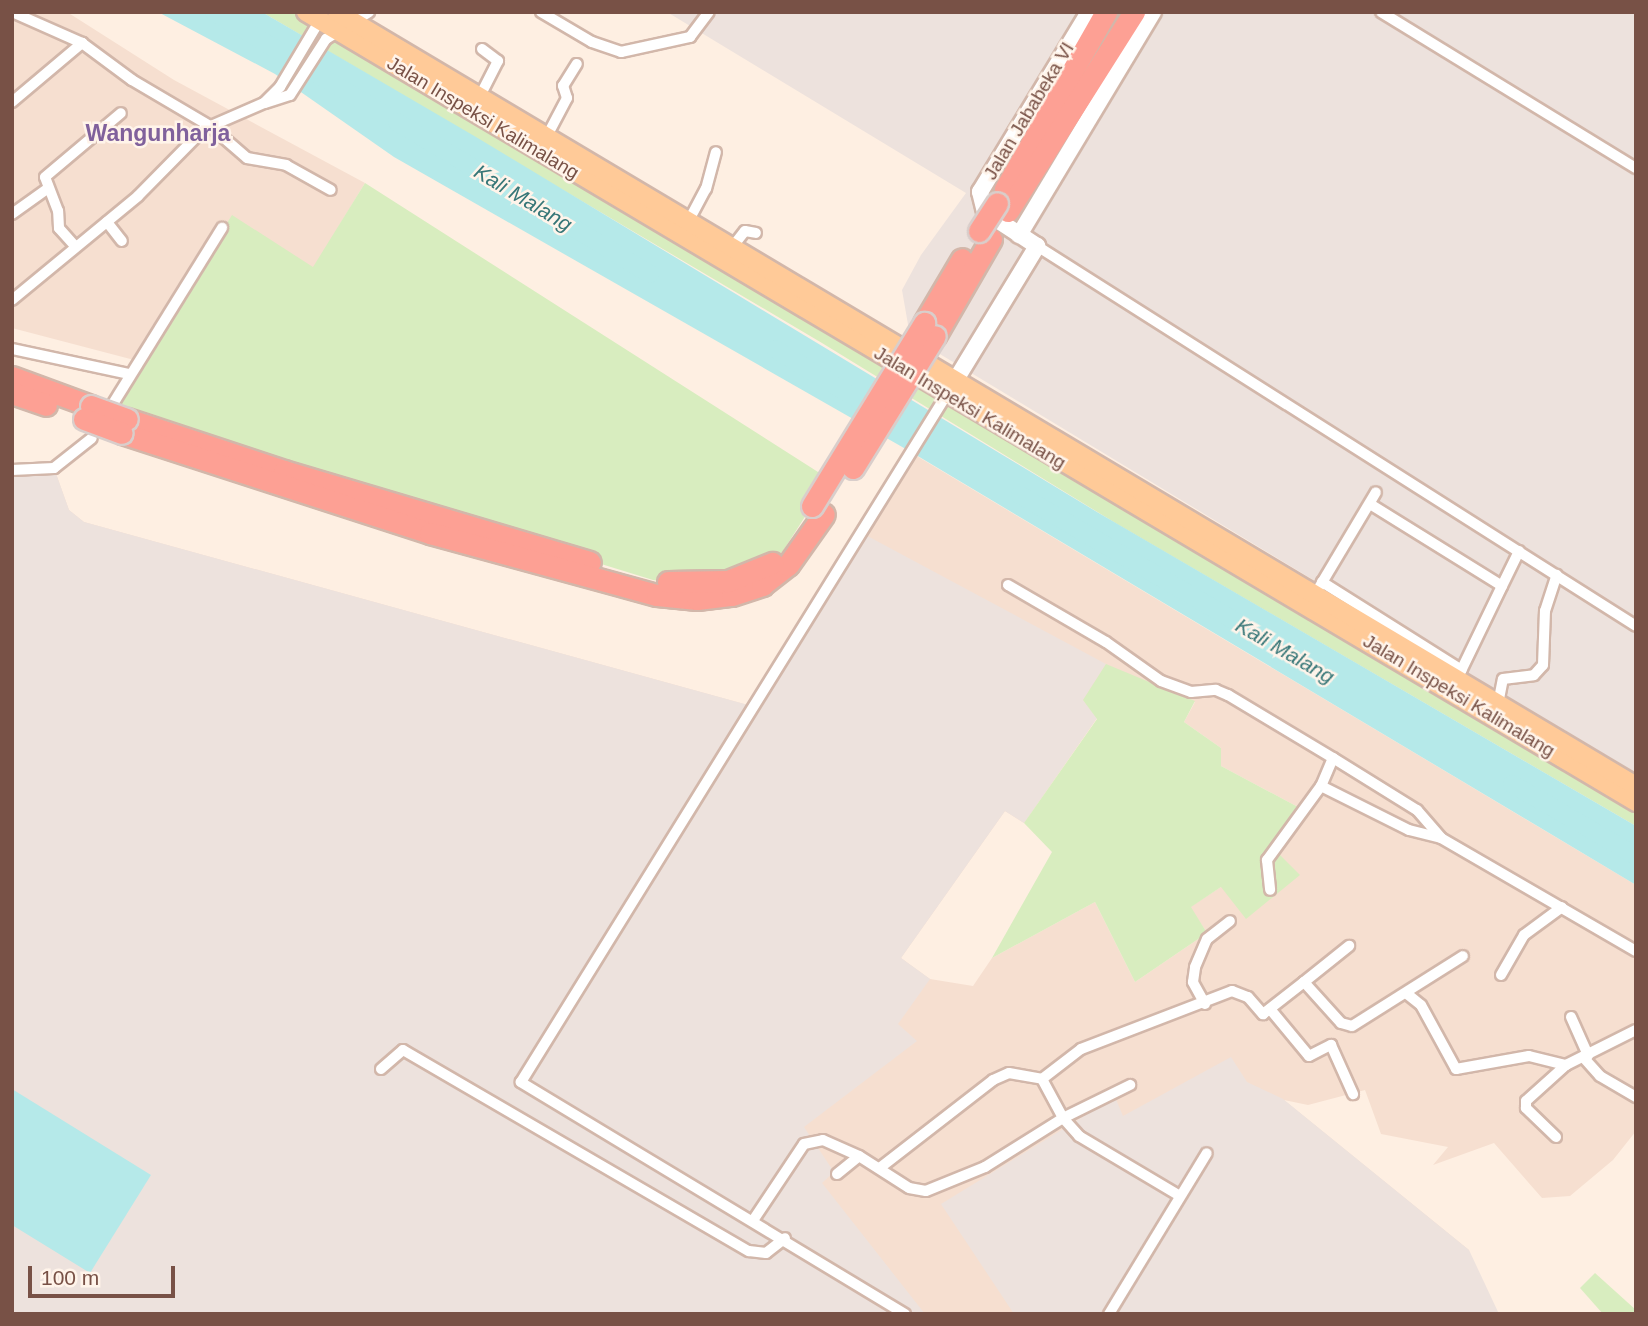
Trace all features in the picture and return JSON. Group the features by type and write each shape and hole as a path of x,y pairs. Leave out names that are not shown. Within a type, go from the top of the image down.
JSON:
{"highway":[{"path":"1002,207 1106,12"},
{"path":"12,393 653,580 692,584 758,572 783,551 818,510 1002,207 1134,12"},
{"path":"12,377 104,420"}],"main road":[{"name":"Jalan Jababeka VI","path":"1037,246 985,212 980,192 1089,12"},
{"path":"1019,235 1153,12"},
{"name":"Jalan Inspeksi Kalimalang","path":"313,20 345,23 475,104 896,354 949,391 1636,802"},
{"name":"Jalan Inspeksi Kalimalang","path":"475,104 547,136 684,228"},
{"path":"949,391 1037,246"},
{"name":"Jalan Inspeksi Kalimalang","path":"949,391 1318,588 1460,675 1498,704 1636,786"}],"street":[{"path":"541,12 592,42 621,52 690,37 709,12"},
{"path":"1381,12 1636,168"},
{"path":"15,18 82,43 132,80 210,125 247,158 286,165 331,190"},
{"path":"285,91 313,20"},
{"path":"12,300 107,222 210,125 264,103 285,91 345,23"},
{"path":"12,102 82,43"},
{"path":"475,104 498,61 482,48"},
{"path":"547,136 567,98 563,86 577,64"},
{"path":"75,246 59,228 58,211 47,189 45,177 121,113"},
{"path":"684,228 706,190 716,152"},
{"path":"12,214 47,189"},
{"path":"107,222 121,241"},
{"path":"12,470 54,468 104,420 222,228"},
{"path":"727,253 745,231 756,233"},
{"path":"1037,246 1636,625"},
{"path":"12,349 130,374"},
{"path":"905,1314 754,1219 521,1082 949,391"},
{"path":"1318,588 1376,492"},
{"path":"1370,504 1502,586"},
{"path":"1460,675 1519,551"},
{"path":"1498,704 1503,679 1534,675 1543,665 1545,611 1557,575"},
{"path":"1008,586 1106,642 1161,681 1191,692 1216,690 1228,695 1417,810 1441,838"},
{"path":"1270,890 1267,860 1321,786 1333,758"},
{"path":"1321,786 1409,830 1441,838 1636,951"},
{"path":"1501,975 1524,935 1562,907"},
{"path":"1205,1004 1193,982 1195,967 1207,939 1230,921"},
{"path":"881,1167 993,1080 1009,1073 1042,1079 1081,1049 1168,1012 1205,1004 1238,991 1259,1012 1270,1009 1349,946"},
{"path":"1304,982 1347,1026 1364,1021 1463,956"},
{"path":"1406,993 1420,1005 1457,1069 1529,1056 1566,1065"},
{"path":"1270,1009 1309,1056 1331,1045 1353,1094"},
{"path":"1572,1017 1585,1056 1608,1082 1636,1097"},
{"path":"1556,1137 1525,1104 1566,1065 1636,1030"},
{"path":"381,1069 403,1050 749,1251 766,1254 785,1238"},
{"path":"1042,1079 1063,1118 1079,1136 1180,1196"},
{"path":"754,1219 804,1144 823,1140 881,1167 909,1188 926,1191 985,1167 1063,1118 1130,1085"},
{"path":"1110,1313 1207,1153"},
{"path":"837,1174 859,1156"}],"shaded area":[{"path":"12,12 67,12 174,80 365,183 314,267 138,361 12,328"},
{"path":"667,12 1636,12 1636,775 910,336 902,290 921,255 966,193"},
{"path":"910,452 1636,885 1636,1131 1613,1160 1570,1196 1542,1198 1494,1143 1433,1165 1448,1147 1381,1134 1365,1090 1308,1105 1284,1100 1469,1250 1426,1314 849,1314 12,470 54,468 69,510 84,522 748,705","holes":["1195,702 1184,722 1221,748 1221,766 1298,807 1269,845 1299,875 1221,887 1190,907 1207,933 1135,982 1095,902 992,958 973,986 930,979 901,958 1005,811 1024,823 1097,718"]},
{"path":"54,468 69,510 84,522 748,705 860,532 1106,664 1083,700 1097,718 1024,823 1005,811 901,958 930,979 898,1024 917,1041 804,1127 834,1172 822,1183 925,1314 12,1314 12,470"},
{"path":"1231,1057 1247,1082 1283,1099 1469,1250 1499,1314 1014,1314 941,1204 1115,1097 1123,1116"}],"green space":[{"path":"262,12 305,12 1636,802 1636,826 1117,524 822,343"},
{"path":"365,183 829,479 783,551 769,565 692,585 653,580 108,412 232,215 313,267"},
{"path":"1106,664 1195,701 1184,722 1221,748 1221,766 1298,807 1270,845 1300,875 1246,919 1221,887 1191,907 1207,933 1135,982 1095,902 992,958 1052,852 1024,823 1097,719 1083,700"},
{"path":"1595,1273 1636,1310 1636,1314 1603,1314 1580,1288"}],"water":[{"path":"158,12 262,12 476,137 1097,512 1636,826 1636,885 911,452 394,157 275,74"},
{"path":"12,1089 151,1175 90,1273 12,1225"}],"waterway":[{"name":"Kali Malang","path":"214,12 289,57"},
{"name":"Kali Malang","path":"302,65 387,116"},
{"name":"Kali Malang","path":"397,122 650,274"},
{"name":"Kali Malang","path":"775,349 862,402"},
{"name":"Kali Malang","path":"1020,495 1243,626"},
{"name":"Kali Malang","path":"1512,784 1636,856"}],"district":[{"name":"Wangunharja","path":"158,133"}]}
